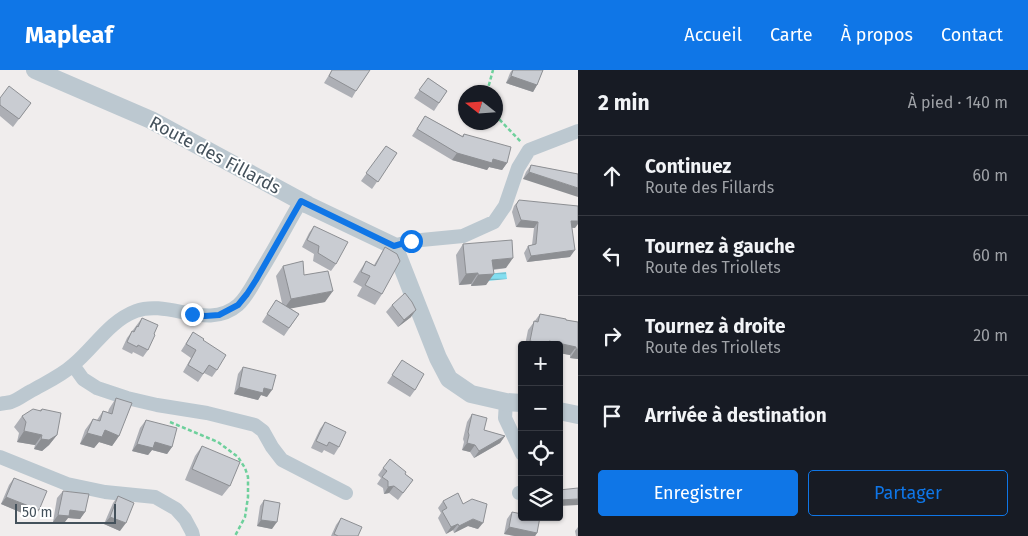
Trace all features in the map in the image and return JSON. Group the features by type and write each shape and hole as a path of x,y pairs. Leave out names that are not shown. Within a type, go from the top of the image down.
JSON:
{"street":[{"name":"Route des Fillards","path":"35,70 151,120 301,201 394,246"},
{"path":"518,446 505,418 514,403 471,394 450,379 438,358 394,246 411,241 462,236 494,222 505,206 518,168 529,150 578,131"},
{"path":"0,404 12,402 60,374 73,365 125,316 137,311 149,308 166,309 205,316 219,315 238,305 260,273 301,201"},
{"path":"73,365 83,379 97,388 120,396 158,405 207,413 255,425 263,431 282,460 346,493"},
{"path":"563,412 578,415"},
{"path":"0,457 67,484 105,492 155,497 176,509 185,519 193,536"}],"path":[{"path":"489,85 493,70"},
{"path":"503,123 529,150"},
{"path":"167,420 218,442 238,457 245,468 248,477 248,497 245,517 235,536"}],"water":[{"path":"506,272 507,279 488,281 487,274"}],"building":[{"path":"332,70 370,70 356,91 329,76"},
{"path":"513,70 543,70 537,85 511,76"},
{"path":"428,78 447,91 439,103 419,90"},
{"path":"9,86 31,103 19,119 0,105 0,98"},
{"path":"425,116 463,137 464,134 511,147 507,163 493,159 492,163 457,153 417,129"},
{"path":"386,146 397,153 378,182 366,173"},
{"path":"531,165 578,174 578,188 529,172"},
{"path":"519,200 578,206 578,221 571,221 575,250 531,256 528,246 536,244 538,222 521,220 516,205"},
{"path":"314,226 348,242 336,264 318,253 319,246 307,240"},
{"path":"512,240 513,258 492,260 494,274 466,274 463,244"},
{"path":"385,247 397,254 400,261 382,294 365,285 370,276 361,272 366,261 375,266"},
{"path":"303,261 304,275 328,271 333,291 291,299 283,266"},
{"path":"405,293 416,310 404,320 392,305"},
{"path":"276,300 299,314 289,328 267,314"},
{"path":"540,314 578,322 578,349 563,344 563,341 530,341 534,321 538,322"},
{"path":"142,318 158,325 148,350 127,342 132,331 134,332 138,327"},
{"path":"193,332 226,355 217,370 209,365 203,374 188,365 196,350 186,344"},
{"path":"402,360 424,374 415,390 392,375"},
{"path":"243,367 276,375 272,390 264,388 263,393 239,387"},
{"path":"116,398 132,403 119,436 105,430 102,437 87,433 93,419 100,421 103,411 112,414"},
{"path":"33,409 61,413 57,435 49,440 41,439 42,435 24,431 26,422 22,416"},
{"path":"472,414 487,418 484,430 505,436 479,451 475,445 467,443"},
{"path":"146,420 177,428 172,447 155,442 153,448 137,444"},
{"path":"325,422 346,432 339,447 329,442 327,446 316,441"},
{"path":"202,446 240,462 230,486 192,469"},
{"path":"390,459 413,480 403,493 394,486 388,487 388,481 382,477 387,471 383,468"},
{"path":"14,478 47,491 39,510 6,497"},
{"path":"578,488 578,499 563,500 563,490"},
{"path":"63,491 89,494 85,512 70,510 69,516 58,515"},
{"path":"458,493 463,504 472,499 487,504 483,523 473,519 459,526 458,524 451,527 442,511 447,508 443,501"},
{"path":"118,496 134,503 126,523 110,517"},
{"path":"264,500 280,503 277,522 261,520"},
{"path":"512,512 518,513 518,521 539,521 537,533 509,527"},
{"path":"341,518 362,527 358,536 338,536 334,534"}],"route":[{"path":"192,314 205,316 219,315 238,305 256,280 301,201 394,246 411,241"}]}
